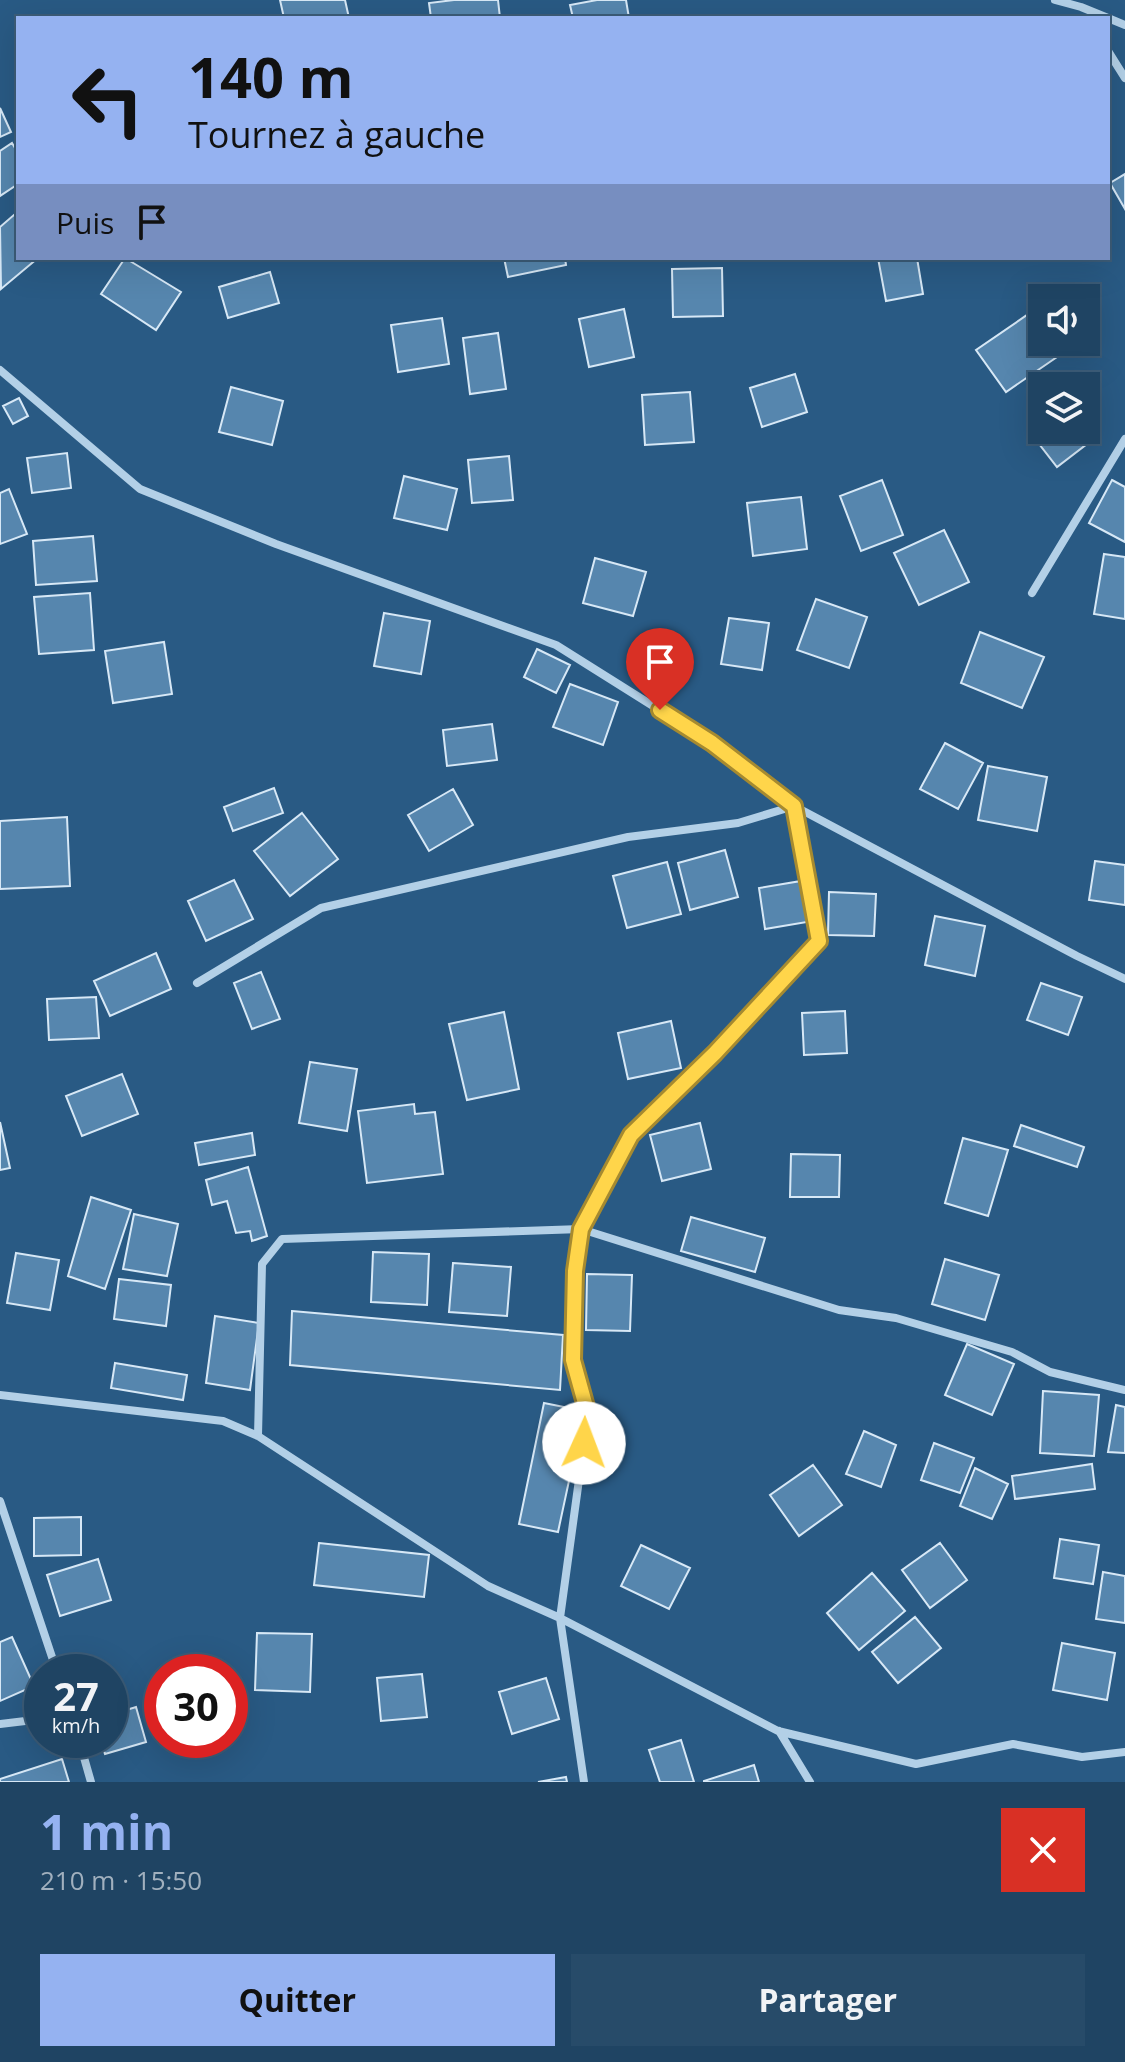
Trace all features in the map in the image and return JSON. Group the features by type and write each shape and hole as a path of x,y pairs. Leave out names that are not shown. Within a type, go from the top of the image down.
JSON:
{"street":[{"path":"1055,0 1103,16"},
{"path":"1081,7 1087,16"},
{"path":"1110,54 1125,78"},
{"path":"0,370 140,489 276,544 556,645 712,743 794,806 1125,979"},
{"path":"1032,593 1125,439"},
{"path":"197,983 321,908 628,837 738,823 794,806"},
{"path":"584,1782 560,1618 588,1414 573,1360 575,1271 581,1229 631,1135 715,1053 819,941 794,806"},
{"path":"258,1436 262,1264 282,1239 581,1229 839,1310 896,1318 1012,1352 1050,1372 1125,1390"},
{"path":"0,1395 223,1421 258,1436 488,1586 560,1618 778,1731 916,1764 1013,1744 1082,1757 1125,1752"},
{"path":"0,1501 51,1654"},
{"path":"0,1724 24,1721"},
{"path":"778,1731 810,1782"},
{"path":"84,1758 91,1782"}],"building":[{"path":"280,0 345,0 349,16 284,16"},
{"path":"498,0 500,16 431,16 429,3"},
{"path":"597,0 626,0 629,16 573,16 570,5"},
{"path":"0,108 11,132 0,137"},
{"path":"12,143 16,150 16,185 0,196 0,151"},
{"path":"1125,174 1125,209 1110,183"},
{"path":"15,214 16,260 36,260 1,289 0,227"},
{"path":"124,260 181,292 156,330 101,294"},
{"path":"504,260 565,260 566,265 508,277"},
{"path":"878,260 917,260 923,294 886,301"},
{"path":"722,268 723,316 673,317 672,269"},
{"path":"270,272 279,303 228,318 219,287"},
{"path":"624,309 634,357 589,367 579,319"},
{"path":"1027,315 1028,356 1057,357 1035,372 1028,372 1028,377 1006,392 976,350"},
{"path":"442,318 449,364 398,372 391,325"},
{"path":"498,333 506,389 470,394 463,338"},
{"path":"795,374 807,412 762,427 750,388"},
{"path":"231,387 283,401 272,445 219,432"},
{"path":"690,392 694,442 645,445 642,395"},
{"path":"19,398 28,416 13,424 3,406"},
{"path":"1039,444 1087,444 1057,467"},
{"path":"67,453 71,488 32,493 27,458"},
{"path":"509,456 513,500 472,503 468,460"},
{"path":"404,476 457,489 447,530 394,518"},
{"path":"882,480 903,535 861,551 840,496"},
{"path":"1112,480 1125,487 1125,542 1089,523"},
{"path":"9,489 27,534 0,544 0,493"},
{"path":"801,497 807,549 753,556 747,503"},
{"path":"944,530 969,582 919,605 894,553"},
{"path":"93,536 97,581 36,585 33,541"},
{"path":"1104,554 1125,557 1125,619 1094,614"},
{"path":"595,558 646,572 633,616 583,603"},
{"path":"90,593 94,650 39,654 34,597"},
{"path":"816,599 867,617 849,668 797,650"},
{"path":"384,613 430,621 421,674 374,666"},
{"path":"729,618 769,623 762,670 721,664"},
{"path":"980,632 1044,657 1022,708 961,683"},
{"path":"164,642 172,694 113,703 105,651"},
{"path":"537,649 570,665 556,693 524,677"},
{"path":"570,684 618,702 603,745 553,727"},
{"path":"492,724 497,760 447,766 443,730"},
{"path":"945,743 983,763 958,809 920,789"},
{"path":"988,766 1047,777 1037,831 978,820"},
{"path":"274,788 283,813 233,831 224,807"},
{"path":"453,789 473,825 429,851 408,815"},
{"path":"302,813 338,859 290,896 254,851"},
{"path":"67,817 70,886 0,889 0,821"},
{"path":"725,850 738,897 690,910 678,863"},
{"path":"1095,861 1125,865 1125,905 1089,900"},
{"path":"667,862 681,914 627,928 613,876"},
{"path":"234,880 253,919 206,941 188,901"},
{"path":"801,881 807,922 765,929 759,888"},
{"path":"829,892 876,894 874,936 828,935"},
{"path":"935,916 985,926 975,976 925,965"},
{"path":"156,953 171,989 110,1016 94,981"},
{"path":"261,972 280,1019 252,1029 234,983"},
{"path":"1041,983 1082,997 1068,1035 1027,1020"},
{"path":"96,997 99,1038 49,1040 47,999"},
{"path":"845,1011 847,1053 804,1055 802,1013"},
{"path":"504,1012 519,1089 467,1100 449,1024"},
{"path":"671,1021 681,1068 628,1079 618,1033"},
{"path":"310,1062 357,1069 347,1131 299,1123"},
{"path":"122,1074 138,1114 82,1136 66,1096"},
{"path":"414,1104 415,1114 435,1112 443,1174 367,1183 358,1111"},
{"path":"0,1122 10,1168 0,1170"},
{"path":"700,1123 711,1169 662,1181 650,1135"},
{"path":"1021,1125 1084,1147 1077,1167 1014,1146"},
{"path":"252,1133 255,1155 199,1165 195,1143"},
{"path":"963,1138 1008,1150 988,1216 945,1203"},
{"path":"791,1154 840,1155 839,1197 790,1197"},
{"path":"248,1167 267,1236 252,1241 250,1231 236,1233 227,1201 212,1205 206,1180"},
{"path":"91,1197 131,1210 105,1289 68,1276"},
{"path":"134,1214 178,1224 167,1276 123,1269"},
{"path":"691,1217 765,1238 755,1272 681,1251"},
{"path":"373,1252 429,1254 427,1305 371,1302"},
{"path":"16,1253 59,1260 50,1310 7,1303"},
{"path":"945,1259 999,1275 985,1320 932,1304"},
{"path":"453,1263 511,1267 507,1316 449,1312"},
{"path":"587,1274 632,1275 630,1331 586,1330"},
{"path":"119,1279 171,1285 166,1326 114,1319"},
{"path":"292,1311 563,1335 560,1390 290,1365"},
{"path":"215,1316 259,1323 250,1390 206,1383"},
{"path":"967,1344 1014,1364 992,1415 945,1395"},
{"path":"115,1363 187,1375 183,1400 111,1388"},
{"path":"1043,1391 1099,1395 1094,1456 1040,1453"},
{"path":"544,1403 584,1411 558,1532 519,1524"},
{"path":"1116,1405 1125,1407 1125,1453 1108,1452"},
{"path":"864,1431 896,1445 881,1487 846,1474"},
{"path":"934,1443 974,1458 960,1493 921,1480"},
{"path":"1092,1464 1095,1489 1015,1499 1012,1476"},
{"path":"813,1465 842,1505 799,1536 770,1495"},
{"path":"975,1468 1008,1484 992,1519 960,1506"},
{"path":"81,1517 81,1555 34,1556 34,1518"},
{"path":"1060,1539 1099,1545 1093,1584 1054,1578"},
{"path":"319,1543 429,1555 424,1597 314,1585"},
{"path":"940,1543 967,1580 930,1608 902,1570"},
{"path":"641,1545 690,1568 669,1609 621,1586"},
{"path":"98,1559 111,1600 60,1616 47,1575"},
{"path":"1103,1572 1125,1576 1125,1623 1096,1619"},
{"path":"872,1573 905,1611 859,1650 827,1613"},
{"path":"915,1617 941,1648 898,1683 872,1652"},
{"path":"257,1633 312,1634 310,1692 255,1690"},
{"path":"12,1637 24,1664 24,1690 0,1701 0,1642"},
{"path":"1062,1643 1115,1653 1107,1700 1053,1690"},
{"path":"422,1674 427,1717 381,1721 377,1678"},
{"path":"546,1678 559,1719 512,1734 499,1692"},
{"path":"136,1707 144,1743 128,1747 128,1709"},
{"path":"681,1740 694,1782 660,1782 649,1750"},
{"path":"62,1759 69,1782 0,1782 0,1779"},
{"path":"754,1765 759,1782 704,1782 704,1781"},
{"path":"566,1777 567,1782 538,1782"}],"route":[{"path":"584,1443 588,1414 573,1360 575,1271 581,1229 631,1135 715,1053 819,941 794,806 712,743 660,710"}]}
